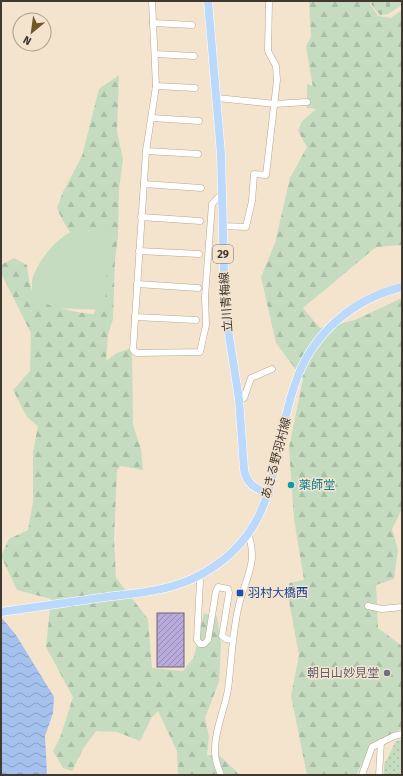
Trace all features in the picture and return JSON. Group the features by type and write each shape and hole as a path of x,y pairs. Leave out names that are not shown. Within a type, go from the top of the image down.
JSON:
{"main road":[{"name":"立川青梅線","path":"208,1 217,98 226,320 239,399 244,474 254,488 269,494"},
{"name":"あきる野羽村線","path":"1,612 168,587 188,580 221,562 248,534 260,515 269,494 294,386 311,351 329,328 351,309 378,294 402,286"}],"street":[{"path":"152,1 156,86 146,151 141,217 133,350 137,353 200,352 206,325 205,297 212,204 222,193"},
{"path":"223,226 246,227 252,201 254,174 266,175 277,80 276,66 268,51 268,1"},
{"path":"153,23 192,25"},
{"path":"155,54 194,56"},
{"path":"156,86 195,88"},
{"path":"217,98 275,104 307,102"},
{"path":"152,118 198,121"},
{"path":"146,151 198,154"},
{"path":"144,184 201,188"},
{"path":"141,217 200,221"},
{"path":"139,251 199,254"},
{"path":"137,284 198,288"},
{"path":"135,317 196,320"},
{"path":"239,399 244,398 251,378 272,368"},
{"path":"221,775 216,758 216,744 228,689 232,640 240,602 253,562 252,547 248,534"},
{"path":"200,581 197,640 200,644 204,644 208,640 216,591 218,587 228,589 229,593 222,636 226,639 232,640"},
{"path":"368,606 382,609 402,607"},
{"path":"362,775 372,747 394,736 402,734"},
{"path":"380,775 382,742"}],"green space":[{"path":"309,1 371,1 370,4 378,16 391,18 402,10 402,245 376,247 303,308 320,328 355,320 402,298 402,509 392,529 398,550 394,579 376,585 378,628 402,646 402,728 371,746 356,775 307,775 291,696 299,655 289,601 289,583 304,580 294,519 289,448 303,379 276,343 261,277 275,243 290,178 307,147 298,131 302,121 315,110 306,46 311,37"},
{"path":"373,1 402,1 402,5 388,14 380,15 371,4"},
{"path":"119,75 117,132 123,159 119,189 113,319 108,335 106,361 117,353 132,348 133,425 141,449 143,470 121,466 117,470 114,539 116,578 148,619 152,668 183,671 194,657 204,613 217,617 221,644 219,682 205,718 209,736 207,755 220,756 240,775 178,775 177,751 158,711 152,717 140,741 117,732 96,731 83,749 72,771 63,768 53,751 60,738 73,697 46,647 51,599 17,590 1,556 9,539 28,530 33,502 33,452 38,426 27,417 13,390 30,371 31,333 1,273 1,265 14,258 27,265 32,290 37,297 52,305 70,311 94,314 98,303 105,235 70,232 57,208 63,192 82,156 99,89"},
{"path":"307,84 320,88 318,109 307,108"},
{"path":"80,229 108,232 105,310 55,308 32,296 33,276 41,260 59,240 73,231"},
{"path":"402,740 402,775 384,775 384,765 396,741"}],"water":[{"path":"1,617 16,635 54,697 53,713 45,736 47,775 1,775"}],"building":[{"path":"157,613 184,613 184,667 157,667"}],"place":[{"name":"薬師堂","path":"291,485"},
{"name":"羽村大橋西","path":"240,593"},
{"name":"朝日山妙見堂","path":"387,673"}]}
